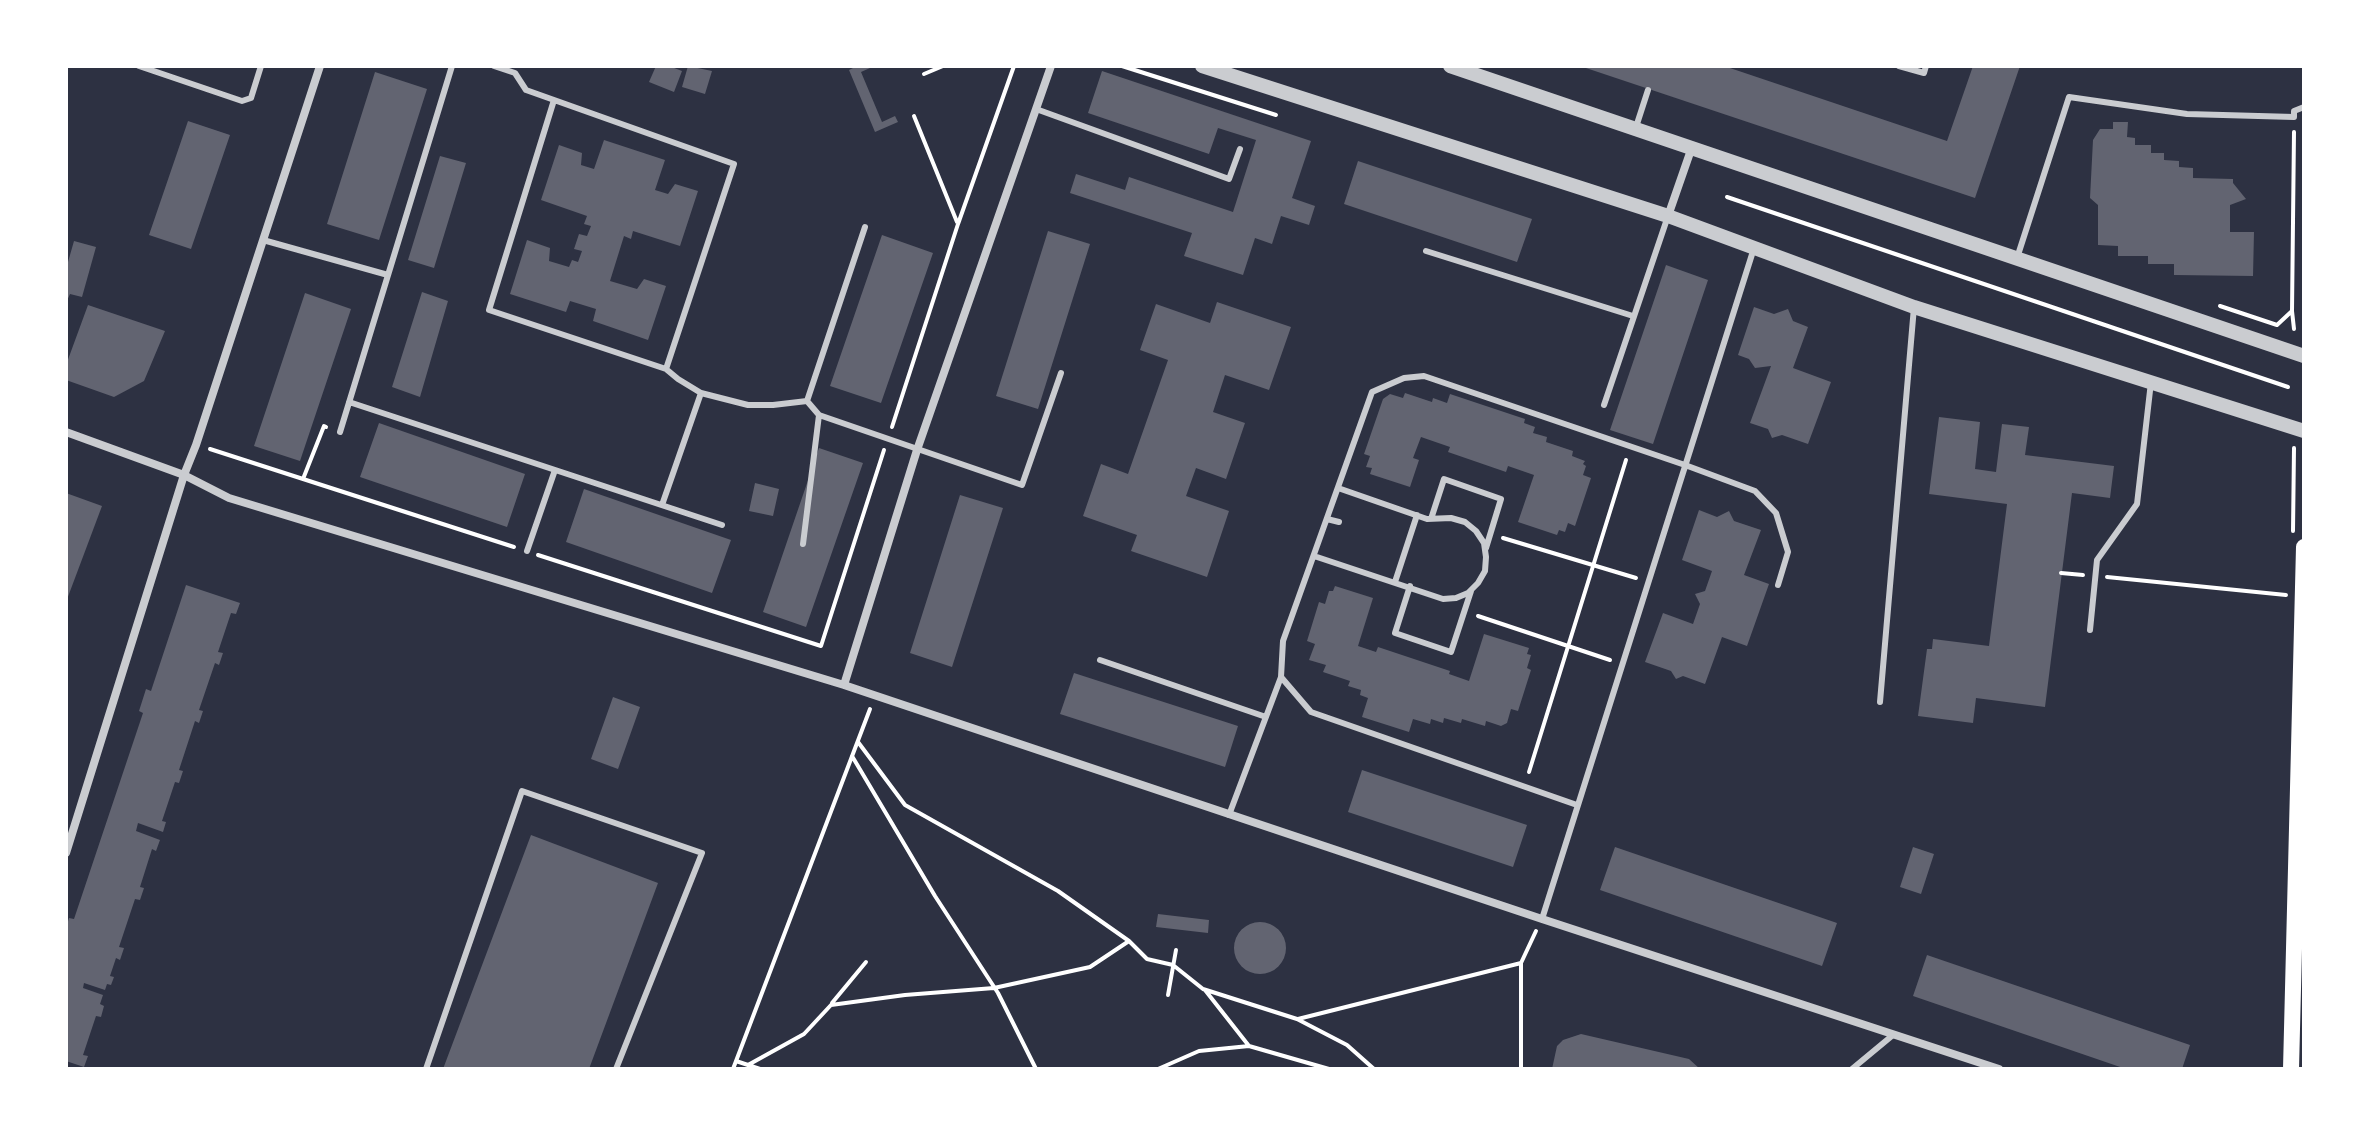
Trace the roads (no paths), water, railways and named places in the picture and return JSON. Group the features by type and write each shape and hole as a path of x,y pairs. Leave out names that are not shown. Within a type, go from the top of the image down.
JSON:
{"main road":[{"path":"2291,1069 2299,540"}],"street":[{"path":"66,853 184,475 320,66"},
{"path":"844,685 917,450 1051,66"},
{"path":"1202,66 1668,216 1914,307 2151,382 2299,435"},
{"path":"1450,66 2304,356"},
{"path":"1668,216 1692,147"},
{"path":"66,432 184,475 229,498 875,695 1999,1069"}],"lane":[{"path":"139,66 242,101 251,98 261,66"},
{"path":"340,432 452,66"},
{"path":"494,66 516,70 526,90 734,164 666,369"},
{"path":"1899,66 1924,73 1926,66"},
{"path":"1636,127 1648,90"},
{"path":"2017,258 2069,97 2187,114 2294,117 2294,111 2304,107"},
{"path":"554,100 489,310 666,369 701,393 748,405 807,401"},
{"path":"1036,109 1229,179 1240,149"},
{"path":"1604,405 1668,216"},
{"path":"807,401 865,227"},
{"path":"263,240 388,275"},
{"path":"1542,919 1755,247"},
{"path":"1426,251 1633,316"},
{"path":"1880,702 1914,307"},
{"path":"807,401 819,415 1022,485 1061,373"},
{"path":"1229,815 1281,677 1283,641 1372,392 1404,378 1424,376 1755,491 1776,513 1788,552 1778,585"},
{"path":"2090,630 2097,560 2137,504 2151,382"},
{"path":"662,505 701,393"},
{"path":"349,402 722,525"},
{"path":"803,544 819,415"},
{"path":"527,551 555,470"},
{"path":"1431,519 1444,479 1501,499 1485,551"},
{"path":"1314,556 1443,599 1456,598 1472,589 1485,571 1484,543 1465,522 1451,518 1431,519 1338,488"},
{"path":"1395,582 1417,515"},
{"path":"1327,519 1339,522"},
{"path":"1410,586 1395,633 1451,652 1472,589"},
{"path":"1100,660 1266,717"},
{"path":"1281,677 1311,712 1577,805"},
{"path":"426,1069 522,791 702,853 616,1069"},
{"path":"1852,1069 1893,1035"}]}
